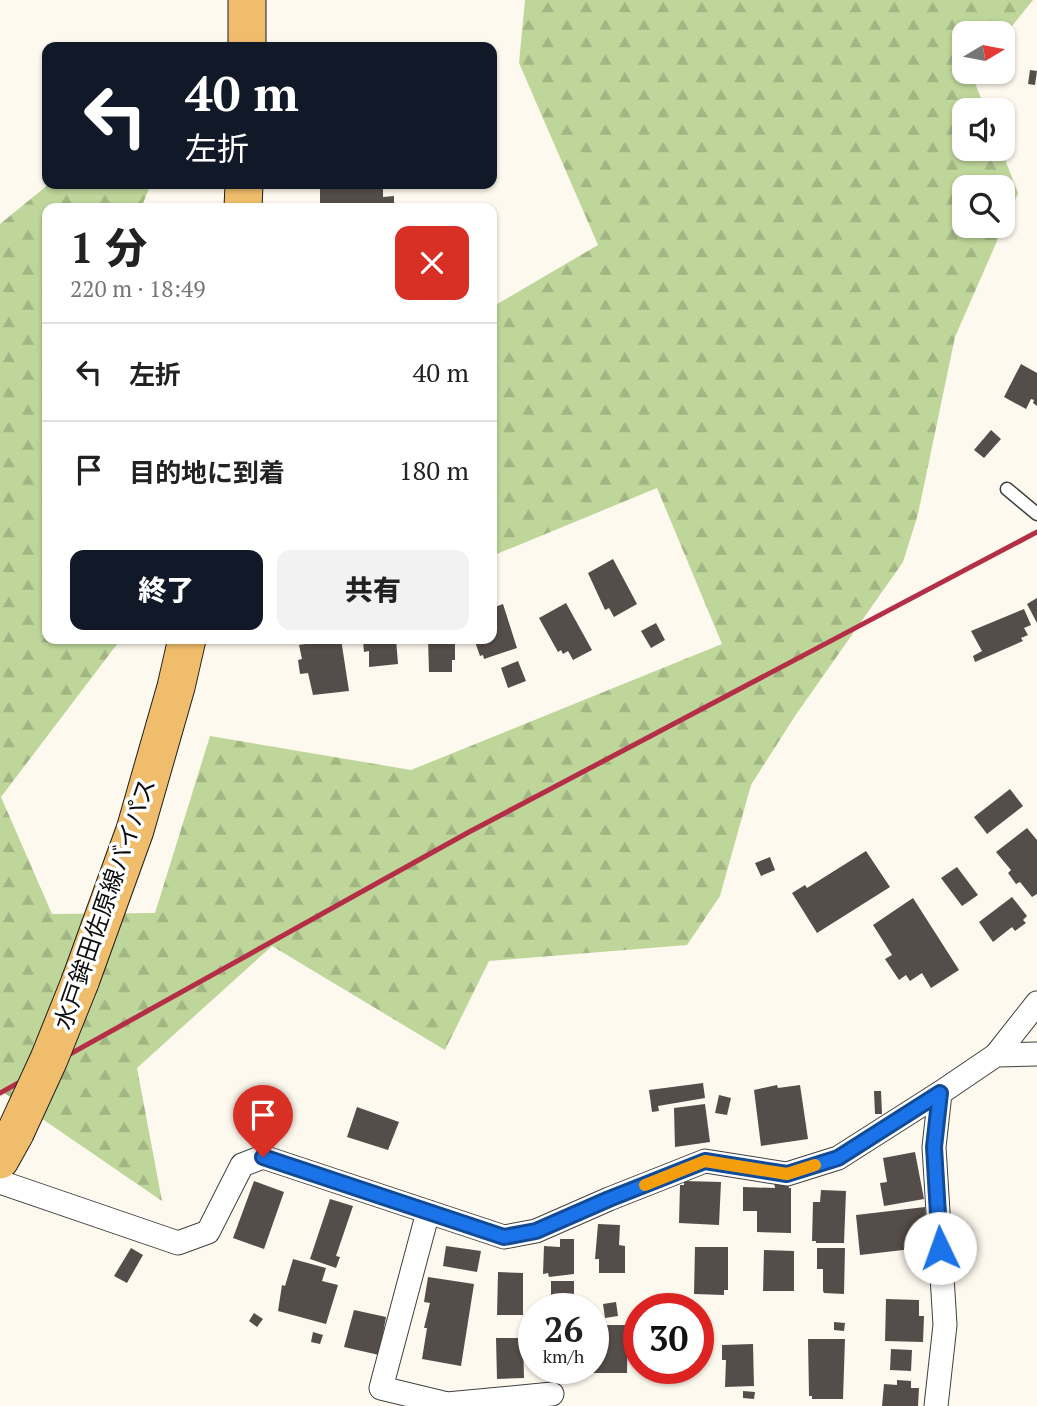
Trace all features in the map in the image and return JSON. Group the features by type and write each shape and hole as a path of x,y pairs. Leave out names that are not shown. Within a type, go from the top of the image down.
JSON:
{"main road":[{"path":"247,0 247,42"},
{"name":"水戸鉾田佐原線バイパス","path":"7,1146 49,1059 135,830 186,644"}],"street":[{"path":"0,1182 178,1243 208,1232 242,1166 263,1157 504,1237 536,1231 705,1161 787,1174 838,1158 996,1055 1037,1003"},
{"path":"996,1055 1037,1054"},
{"path":"936,1406 945,1325 934,1147 940,1093"},
{"path":"428,1212 381,1388 447,1404 552,1394"}],"lane":[{"path":"1007,489 1037,514"}],"green space":[{"path":"525,0 1033,0 1015,22 952,21 952,84 975,84 981,98 952,98 952,161 1006,161 1011,175 952,175 952,238 998,238 955,337 918,514 903,562 795,716 751,785 720,896 687,945 489,961 445,1050 272,946 137,1068 162,1201 0,1090 0,224 43,189 149,189 143,203 42,203 42,644 117,644 1,797 52,914 155,913 210,736 411,770 722,644 657,488 497,554 497,304 598,245 519,63"}],"building":[{"path":"1030,70 1037,71 1035,85 1028,84"},
{"path":"320,189 383,189 383,197 394,196 394,203 320,203"},
{"path":"1021,364 1037,373 1037,406 1031,399 1026,409 1004,397"},
{"path":"991,430 1001,439 984,458 974,450"},
{"path":"613,559 637,604 614,617 609,608 605,610 588,573"},
{"path":"1037,598 1037,623 1027,604"},
{"path":"566,603 592,650 573,660 568,651 563,654 561,650 558,652 539,618"},
{"path":"503,604 517,648 484,659 476,644 497,644 497,606"},
{"path":"1024,609 1031,625 1024,628 1028,635 1021,638 1023,641 975,662 973,656 982,651 971,631"},
{"path":"656,623 665,640 651,648 641,631"},
{"path":"342,644 349,691 313,695 308,673 300,674 298,660 302,659 299,645"},
{"path":"363,644 396,644 398,664 369,667 369,651 364,652"},
{"path":"428,644 455,644 452,672 429,672"},
{"path":"518,661 526,681 508,688 501,668"},
{"path":"1010,789 1023,806 987,834 974,817"},
{"path":"1027,828 1037,840 1037,894 1032,897 1020,882 1016,884 1008,873 1011,870 996,852"},
{"path":"866,851 890,887 817,933 792,893 805,885 807,888"},
{"path":"770,857 775,870 761,876 755,863"},
{"path":"957,867 978,895 962,906 941,878"},
{"path":"1012,897 1027,916 1023,920 1026,923 1015,931 1012,927 993,942 979,922"},
{"path":"913,898 959,970 931,988 922,973 910,981 906,975 899,980 885,959 892,955 873,925"},
{"path":"703,1083 705,1098 658,1106 659,1111 652,1112 649,1090"},
{"path":"777,1085 778,1088 800,1085 808,1139 761,1146 754,1090"},
{"path":"874,1091 881,1091 882,1114 875,1114"},
{"path":"719,1095 731,1098 727,1115 715,1113"},
{"path":"705,1104 710,1142 675,1147 674,1108"},
{"path":"357,1107 399,1122 388,1150 347,1137"},
{"path":"915,1152 924,1199 884,1206 880,1183 887,1182 883,1158"},
{"path":"787,1174 791,1188 791,1233 757,1232 757,1211 743,1211 743,1187 775,1188 773,1175"},
{"path":"254,1181 284,1192 264,1249 233,1238"},
{"path":"684,1181 721,1182 719,1225 679,1223 680,1185 684,1185"},
{"path":"821,1190 846,1191 844,1243 812,1241 813,1202 820,1202"},
{"path":"330,1199 353,1206 336,1256 340,1257 336,1268 310,1259"},
{"path":"925,1207 929,1247 860,1255 856,1215"},
{"path":"598,1224 620,1225 619,1245 625,1246 625,1273 599,1273 599,1259 595,1259"},
{"path":"560,1239 574,1239 574,1274 549,1277 548,1273 543,1274 544,1246 560,1247"},
{"path":"446,1246 481,1251 477,1272 443,1266"},
{"path":"695,1247 728,1247 728,1290 724,1290 724,1295 694,1293"},
{"path":"131,1248 143,1255 127,1283 114,1276"},
{"path":"817,1248 845,1248 844,1294 824,1293 823,1269 817,1269"},
{"path":"764,1250 794,1251 794,1291 763,1291"},
{"path":"293,1259 326,1268 322,1281 338,1285 326,1324 278,1311 282,1285 285,1286"},
{"path":"498,1272 523,1273 523,1293 518,1293 518,1315 497,1315"},
{"path":"428,1277 474,1284 461,1366 422,1359 427,1328 424,1328 430,1303 424,1302"},
{"path":"551,1281 574,1281 574,1293 551,1293"},
{"path":"886,1299 919,1300 919,1316 924,1316 923,1342 885,1341"},
{"path":"616,1302 618,1316 609,1317 609,1303"},
{"path":"354,1310 386,1317 379,1355 344,1347"},
{"path":"254,1313 263,1319 257,1327 249,1321"},
{"path":"834,1322 845,1323 844,1331 834,1330"},
{"path":"609,1325 623,1325 623,1373 609,1373"},
{"path":"313,1332 323,1335 320,1344 311,1342"},
{"path":"496,1338 518,1338 518,1378 497,1379"},
{"path":"808,1339 845,1339 843,1399 812,1399 812,1396 809,1396"},
{"path":"753,1344 754,1386 725,1387 726,1360 722,1360 722,1345"},
{"path":"891,1349 912,1350 911,1371 890,1370"},
{"path":"897,1380 911,1381 911,1388 919,1388 918,1406 882,1406 884,1384 897,1385"},
{"path":"743,1391 755,1392 754,1399 743,1398"}],"railway":[{"path":"0,1093 469,832 1037,532"}],"slow traffic":[{"path":"645,1185 705,1161 787,1174 815,1165"}],"route":[{"path":"263,1157 504,1237 536,1231 705,1161 787,1174 838,1158 940,1093 934,1147 940,1248"}]}
